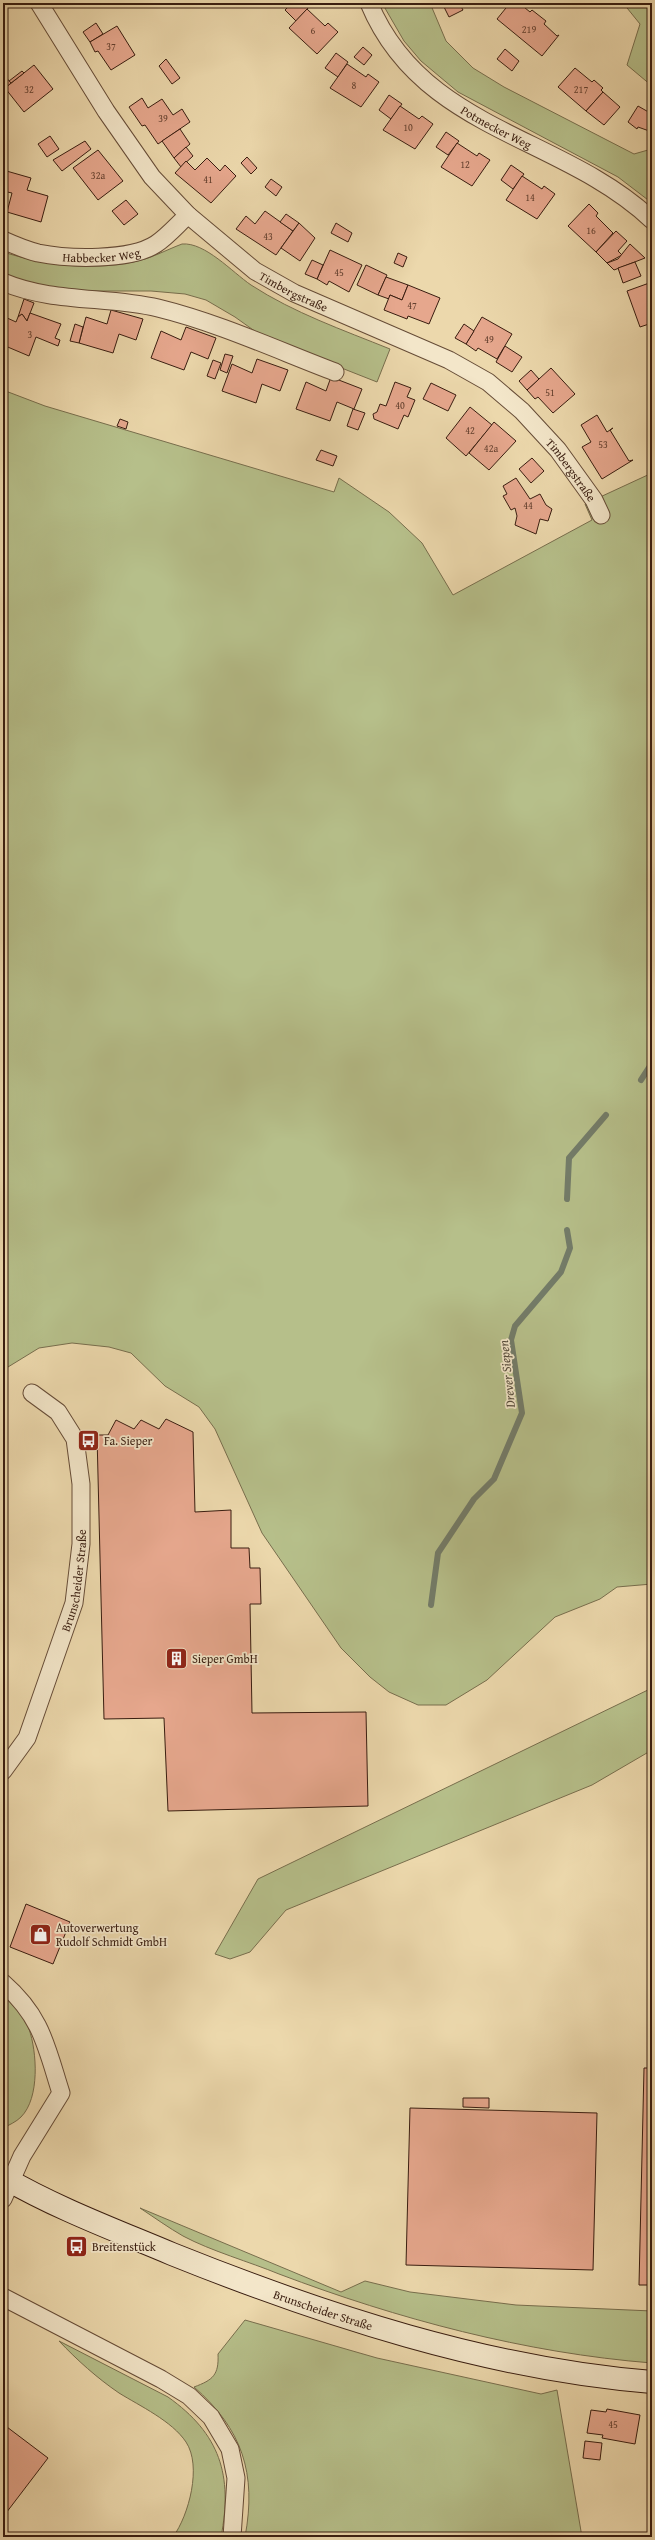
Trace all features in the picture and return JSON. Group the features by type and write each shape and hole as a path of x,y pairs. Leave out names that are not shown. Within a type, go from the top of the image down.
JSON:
{"main road":[{"name":"Brunscheider Straße","path":"6,2186 258,2288 387,2331 552,2370 652,2382"}],"street":[{"name":"Timbergstraße","path":"39,3 106,111 152,177 188,215 255,271 294,293 449,360 488,382 522,411 558,450 594,500 601,515"},
{"name":"Potmecker Weg","path":"369,3 391,42 424,82 461,109 617,192 652,220"},
{"name":"Habbecker Weg","path":"3,240 36,252 60,256 122,254 143,250 156,244 188,215"},
{"path":"3,282 44,293 158,308 196,319 335,372"},
{"name":"Brunscheider Straße","path":"3,1771 27,1738 74,1603 81,1544 81,1484 75,1439 58,1412 32,1393"},
{"name":"Brunscheider Straße","path":"3,1983 22,2000 39,2026 61,2093 22,2156 6,2186"},
{"path":"3,2297 161,2379 189,2396 211,2417 230,2449 236,2473 237,2488 232,2537"}],"green space":[{"path":"382,3 430,3 446,41 473,68 504,87 634,154 648,150 652,155 652,203 618,177 458,92 421,61 404,41"},
{"path":"623,3 645,3 652,13 652,86 627,65 640,24"},
{"path":"182,244 200,248 209,253 251,285 301,313 390,349 377,382 263,337 235,317 206,300 185,294 151,291 84,291 46,287 3,275 3,252 19,257 51,263 100,266 139,261"},
{"path":"3,390 45,406 334,492 339,478 389,512 422,543 453,595 592,520 585,504 652,473 652,1584 617,1587 600,1599 555,1617 487,1680 446,1705 418,1705 389,1692 370,1677 341,1648 262,1533 215,1429 199,1407 165,1386 131,1353 109,1347 72,1343 39,1348 8,1367 3,1367"},
{"path":"652,1688 652,1750 592,1785 286,1910 250,1952 230,1959 215,1954 258,1879"},
{"path":"3,1995 18,2011 27,2024 34,2050 35,2074 34,2087 27,2109 19,2119 3,2128"},
{"path":"140,2208 341,2292 365,2281 410,2292 516,2305 652,2311 652,2363 557,2351 462,2332 416,2319 324,2290 206,2247 183,2236"},
{"path":"245,2320 377,2358 541,2394 557,2390 582,2537 245,2537 249,2492 247,2472 242,2454 224,2419 194,2387 206,2382 214,2376 217,2367 218,2354"},
{"path":"59,2341 168,2397 186,2411 200,2426 211,2441 223,2475 225,2494 221,2537 173,2537 184,2516 192,2490 193,2464 191,2452 186,2442 173,2427 119,2393 103,2381 80,2362"}],"building":[{"path":"292,3 304,3 309,7 296,21 285,10"},
{"path":"451,3 459,3 463,10 449,17 444,7"},
{"path":"510,3 519,3 530,12 532,10 546,21 544,24 557,36 559,35 542,56 497,19"},
{"path":"307,9 325,26 328,23 338,32 317,54 289,28"},
{"path":"96,23 103,34 90,42 83,32"},
{"path":"117,26 135,55 111,70 98,51 95,52 90,42"},
{"path":"363,47 372,55 364,65 354,57"},
{"path":"505,49 519,61 512,71 497,59"},
{"path":"336,53 348,62 338,77 325,68"},
{"path":"166,59 180,78 172,84 159,66"},
{"path":"347,64 366,77 368,74 379,82 361,107 330,88"},
{"path":"34,65 53,89 24,112 5,88"},
{"path":"575,68 592,82 594,80 603,88 601,90 603,92 586,111 558,87"},
{"path":"22,71 24,73 11,83 9,81"},
{"path":"3,74 11,83 3,90"},
{"path":"603,92 620,107 604,125 586,111"},
{"path":"389,95 402,104 391,119 379,110"},
{"path":"142,98 148,108 162,99 173,115 182,109 190,122 158,144 145,125 142,126 129,107"},
{"path":"400,106 419,119 422,116 433,124 415,149 383,130"},
{"path":"638,106 652,114 652,132 638,127 637,129 628,122"},
{"path":"180,129 190,144 174,158 162,141"},
{"path":"446,132 459,141 448,155 436,147"},
{"path":"50,136 59,149 47,157 38,144"},
{"path":"85,141 91,149 62,171 53,160"},
{"path":"457,143 477,156 479,153 490,160 472,186 441,167"},
{"path":"186,147 193,156 181,167 174,158"},
{"path":"98,150 123,181 98,200 73,168"},
{"path":"247,157 257,168 251,174 241,163"},
{"path":"207,158 220,171 225,165 236,176 211,203 175,173 186,161 195,170"},
{"path":"511,165 524,174 513,189 501,180"},
{"path":"3,170 31,178 27,190 48,196 41,222 7,212 12,193 3,191"},
{"path":"522,176 542,189 544,186 555,194 537,219 506,200"},
{"path":"271,179 282,187 276,196 265,187"},
{"path":"126,200 138,214 124,225 112,211"},
{"path":"589,204 598,213 596,216 613,233 596,252 568,226"},
{"path":"265,211 293,231 276,255 236,229 246,216 255,224"},
{"path":"286,214 299,223 293,231 280,222"},
{"path":"299,223 315,238 300,261 281,248"},
{"path":"336,223 352,233 348,242 331,233"},
{"path":"616,231 627,241 618,251 622,255 607,263 596,252"},
{"path":"630,244 645,258 614,270 607,263 618,259"},
{"path":"330,250 362,265 349,292 329,281 327,285 317,279"},
{"path":"398,253 407,257 403,267 394,263"},
{"path":"312,260 323,265 317,279 305,274"},
{"path":"635,262 641,276 623,283 618,268"},
{"path":"366,265 387,275 378,295 357,285"},
{"path":"386,277 408,285 402,300 390,295 389,299 378,295"},
{"path":"652,282 652,323 640,327 627,291"},
{"path":"408,285 440,298 429,324 408,316 407,319 384,310 390,295 402,300"},
{"path":"24,299 34,303 27,321 22,314 18,317"},
{"path":"111,310 143,319 136,340 119,334 113,353 79,343 86,317 107,324"},
{"path":"30,313 61,324 55,338 60,340 58,346 36,337 29,356 3,345 5,317 16,322 18,317 22,314 27,321"},
{"path":"482,317 512,334 497,359 478,348 476,351 466,344"},
{"path":"75,324 83,327 79,343 70,341"},
{"path":"464,324 474,331 466,344 455,338"},
{"path":"186,327 216,338 208,359 191,352 184,370 151,358 161,331 181,340"},
{"path":"505,346 522,357 512,372 496,362"},
{"path":"225,354 233,356 227,373 220,370"},
{"path":"257,359 288,370 280,391 262,384 256,403 222,391 232,364 252,373"},
{"path":"213,360 221,363 215,379 207,376"},
{"path":"551,368 575,394 553,413 538,397 535,399 527,390"},
{"path":"531,370 539,379 527,390 519,381"},
{"path":"331,377 362,389 354,409 337,402 330,421 296,409 306,382 326,391"},
{"path":"395,382 411,388 407,397 415,400 408,417 404,415 398,429 374,419 373,414 377,412 380,404 386,406"},
{"path":"431,383 456,395 448,411 423,399"},
{"path":"470,407 492,425 466,456 446,438"},
{"path":"353,409 365,413 358,430 347,426"},
{"path":"597,415 607,432 610,430 629,461 633,460 602,479 582,447 591,442 581,425"},
{"path":"120,419 128,422 126,429 117,426"},
{"path":"494,422 516,441 489,470 469,453"},
{"path":"321,450 337,456 333,466 316,460"},
{"path":"532,458 544,471 531,483 519,469"},
{"path":"516,478 530,499 540,494 546,505 552,509 548,521 540,519 536,534 515,525 517,516 515,508 511,510 503,496 507,494 503,486"},
{"name":"Sieper GmbH","path":"166,1419 193,1432 195,1512 231,1510 231,1548 249,1548 250,1568 260,1568 261,1604 250,1604 252,1713 366,1712 368,1806 168,1811 164,1718 104,1719 97,1435 108,1435 116,1420 134,1429 141,1420 159,1429"},
{"name":"Autoverwertung Rudolf Schmidt GmbH","path":"26,1904 70,1922 53,1964 10,1947"},
{"path":"644,2068 652,2068 652,2285 639,2285"},
{"path":"463,2098 489,2098 489,2108 463,2107"},
{"path":"410,2108 597,2113 593,2270 406,2265"},
{"path":"607,2409 640,2415 635,2444 602,2438 603,2435 587,2433 591,2410 606,2412"},
{"path":"3,2424 48,2458 3,2517"},
{"path":"585,2441 602,2443 600,2460 583,2458"}],"waterway":[{"name":"Drever Siepen","path":"641,1080 652,1063"},
{"path":"567,1199 569,1158 606,1115"},
{"name":"Drever Siepen","path":"431,1605 438,1553 474,1499 494,1479 522,1413 511,1340 515,1326 561,1272 570,1248 567,1230"}],"place":[{"name":"Fa. Sieper","path":"89,1440"},
{"name":"Sieper GmbH","path":"177,1658"},
{"name":"Autoverwertung Rudolf Schmidt GmbH","path":"40,1934"},
{"name":"Breitenstück","path":"77,2246"}]}
